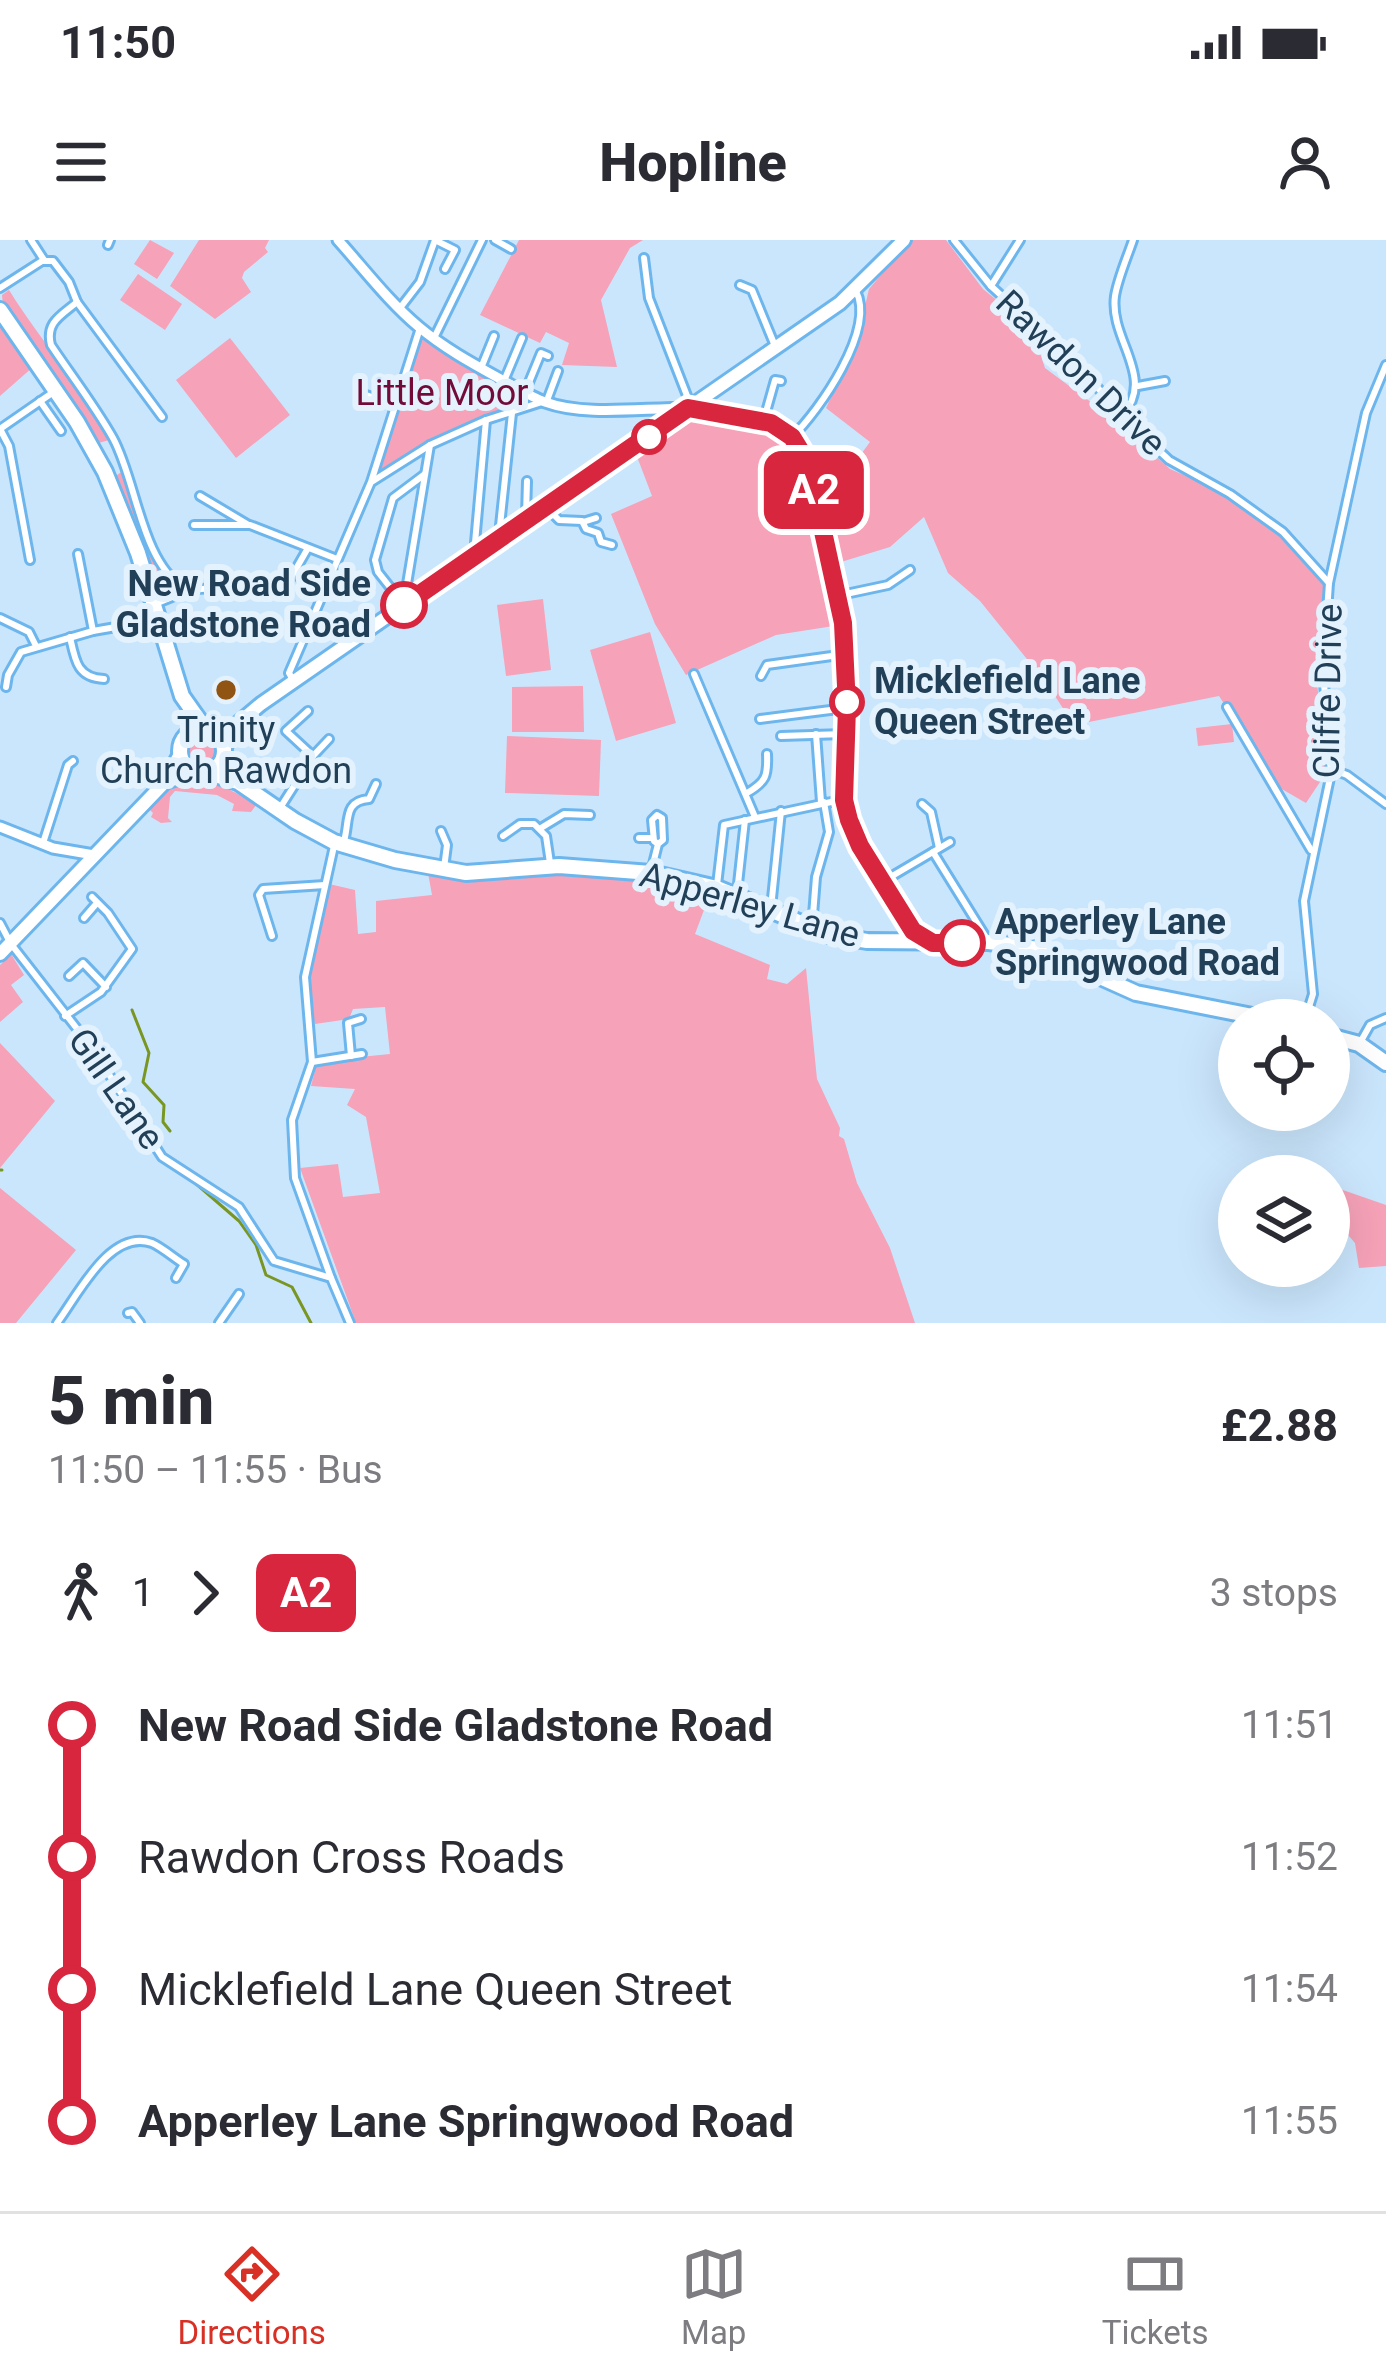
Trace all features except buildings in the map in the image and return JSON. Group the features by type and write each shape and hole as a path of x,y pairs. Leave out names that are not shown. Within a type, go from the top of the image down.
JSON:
{"highway":[{"path":"0,310 105,472 157,612 182,696 181,748 186,765 202,772 218,766 224,752 182,696"},
{"path":"181,748 192,732 209,730"},
{"name":"Apperley Lane","path":"224,752 238,782"},
{"name":"Apperley Lane","path":"202,772 238,782 339,843 443,871 550,867 651,873 717,888 812,929 848,938 989,943 1040,950 1136,993 1218,1009"},
{"path":"1350,1042 1386,1063"}],"main road":[{"path":"338,240 420,328 544,402 582,408 689,407 764,419 792,437 808,463 840,596 846,654 844,800 854,834 922,939"},
{"path":"209,730 236,724 856,291 897,242"},
{"path":"710,392 714,411"},
{"path":"224,752 236,724"},
{"path":"0,955 165,782 181,748"},
{"path":"165,782 202,772"},
{"path":"2,828 94,855"}],"street":[{"path":"32,240 44,260 58,265 77,302 162,417"},
{"path":"400,308 420,282 435,240 454,250 445,268"},
{"path":"434,338 482,240"},
{"path":"495,240 512,249"},
{"name":"Rawdon Drive","path":"954,240 991,286 1169,460 1230,494 1283,532 1329,583"},
{"path":"991,286 1020,240"},
{"path":"1122,416 1133,404 1138,386 1116,322 1115,297 1132,240"},
{"path":"644,258 649,298 689,407"},
{"path":"0,288 44,260"},
{"path":"740,285 752,290 776,346"},
{"path":"792,437 824,401 838,375 860,306 856,291"},
{"path":"77,302 54,320 51,345 112,437 127,467 156,556 171,579 184,588 205,591 285,588 308,548"},
{"path":"293,680 289,673 371,482 420,328"},
{"path":"481,368 494,336"},
{"path":"504,381 522,338"},
{"path":"525,392 541,353 548,356"},
{"name":"Cliffe Drive","path":"1311,999 1304,901 1331,769 1323,670 1329,583 1366,412 1386,365"},
{"path":"371,482 430,445 486,420 544,402 558,371"},
{"path":"764,419 775,380 781,381"},
{"path":"1138,386 1165,381"},
{"path":"30,560 9,446 0,429 55,391"},
{"path":"366,395 395,405"},
{"path":"40,400 61,431"},
{"path":"498,541 512,413"},
{"path":"473,556 486,420"},
{"path":"407,603 430,445"},
{"path":"407,603 378,572 375,560 393,498 425,474"},
{"path":"527,481 527,520"},
{"path":"200,496 250,525 337,559"},
{"path":"546,506 560,520 596,518"},
{"path":"583,522 586,529 598,533 601,542 612,544"},
{"path":"194,525 250,525"},
{"path":"78,554 93,631"},
{"path":"840,596 888,585 910,570"},
{"path":"5,687 22,652 157,612 184,588"},
{"path":"0,618 28,632 36,646"},
{"path":"70,637 77,668 91,679 104,679"},
{"path":"761,676 767,665 846,654"},
{"path":"694,674 755,817"},
{"path":"760,718 847,707"},
{"path":"1228,707 1312,853"},
{"path":"308,711 286,731 313,756"},
{"path":"812,929 816,877 829,832 816,734"},
{"path":"782,736 846,734"},
{"path":"279,810 329,739"},
{"path":"746,794 764,783 766,754"},
{"path":"43,843 68,764 73,761"},
{"path":"1331,769 1386,804"},
{"path":"350,1323 296,1178 293,1107 312,1062 304,990 325,885 349,808 358,800 369,799 376,784"},
{"path":"717,888 724,825 844,800"},
{"path":"922,803 931,812 936,850 989,943"},
{"path":"770,912 781,811"},
{"path":"503,836 520,824 541,828 564,814 590,815"},
{"path":"736,897 745,820"},
{"path":"0,842 2,828"},
{"path":"541,828 550,867"},
{"path":"441,831 447,845 443,871"},
{"path":"639,838 656,841 651,873"},
{"path":"882,882 950,842"},
{"path":"272,936 259,895 263,889 325,885"},
{"path":"65,1016 106,987 135,946 94,900 84,918"},
{"name":"Gill Lane","path":"0,923 92,1048 162,1157 239,1207 274,1261 331,1278"},
{"path":"69,976 86,960 106,987"},
{"path":"1359,1044 1370,1025 1386,1018"},
{"path":"351,1056 348,1023 361,1019"},
{"path":"312,1062 362,1054"},
{"path":"57,1323 118,1245 136,1241 156,1246 184,1264 176,1278"},
{"path":"219,1323 239,1294"},
{"path":"131,1310 140,1323"}],"green space":[{"path":"150,240 174,253 157,279 134,264"},
{"path":"199,240 269,240 268,252 244,272 242,278 251,292 215,319 170,286"},
{"path":"519,240 643,240 630,248 601,300 617,367 562,365 569,343 546,332 540,343 480,315"},
{"path":"911,240 946,240 983,289 1032,329 1045,368 1170,469 1223,492 1281,535 1327,585 1316,672 1326,773 1306,803 1280,788 1219,696 1074,725 980,601 948,573 924,517 890,547 841,562 824,504 870,442 826,408 856,344 869,289"},
{"path":"138,274 182,304 165,330 120,300"},
{"path":"9,290 113,443 121,461 146,538 176,586 173,595 156,593 111,479 123,471 109,440 95,444 3,306 2,295"},
{"path":"0,312 33,367 0,396"},
{"name":"Little Moor","path":"420,328 542,402 454,436 371,482"},
{"path":"230,338 290,415 236,458 176,380"},
{"path":"691,415 761,428 782,438 790,449 808,495 840,625 776,635 686,675 655,624 611,514 652,496 636,454"},
{"path":"543,599 551,670 506,676 497,605"},
{"path":"650,632 676,723 616,741 590,650"},
{"path":"583,686 584,732 512,732 512,687"},
{"path":"1232,724 1234,742 1198,746 1196,728"},
{"path":"202,734 214,739 219,751 214,763 202,768 190,763 185,751 190,739"},
{"path":"507,736 601,740 599,796 505,793"},
{"path":"193,777 231,784 230,790 257,804 251,812 232,811 234,804 217,795 175,791 170,797 168,818 172,822 151,817 148,808 171,785"},
{"path":"548,871 657,879 710,894 695,934 770,965 767,979 787,984 806,968 817,1079 840,1128 857,1183 890,1248 915,1323 356,1323 300,1168 338,1164 343,1197 380,1193 366,1117 347,1105 355,1089 311,1086 316,1067 330,1060 390,1054 385,1007 353,1009 349,1019 315,1024 306,988 329,884 355,890 358,934 376,932 376,901 432,895 428,873 461,878"},
{"path":"11,954 24,975 11,985 23,1002 0,1022 0,965"},
{"path":"0,1043 55,1101 0,1168"},
{"path":"0,1188 76,1250 16,1323 0,1323"},
{"path":"1350,1193 1386,1205 1386,1266 1359,1268 1350,1237"}],"waterway":[{"path":"132,1010 149,1053 143,1082 164,1105 163,1122 170,1131"},
{"path":"194,1182 239,1221 256,1245 266,1275 292,1287 311,1323"}],"bus line":[{"name":"A2","path":"404,605 688,408 752,416 779,427 792,437 808,463 840,596 846,654 844,800 849,820 913,931 933,943 962,943"}],"place":[{"name":"New Road Side Gladstone Road","path":"404,605"},
{"name":"Trinity Church Rawdon","path":"226,690"},
{"name":"Micklefield Lane Queen Street","path":"847,702"},
{"name":"Apperley Lane Springwood Road","path":"962,943"}]}
